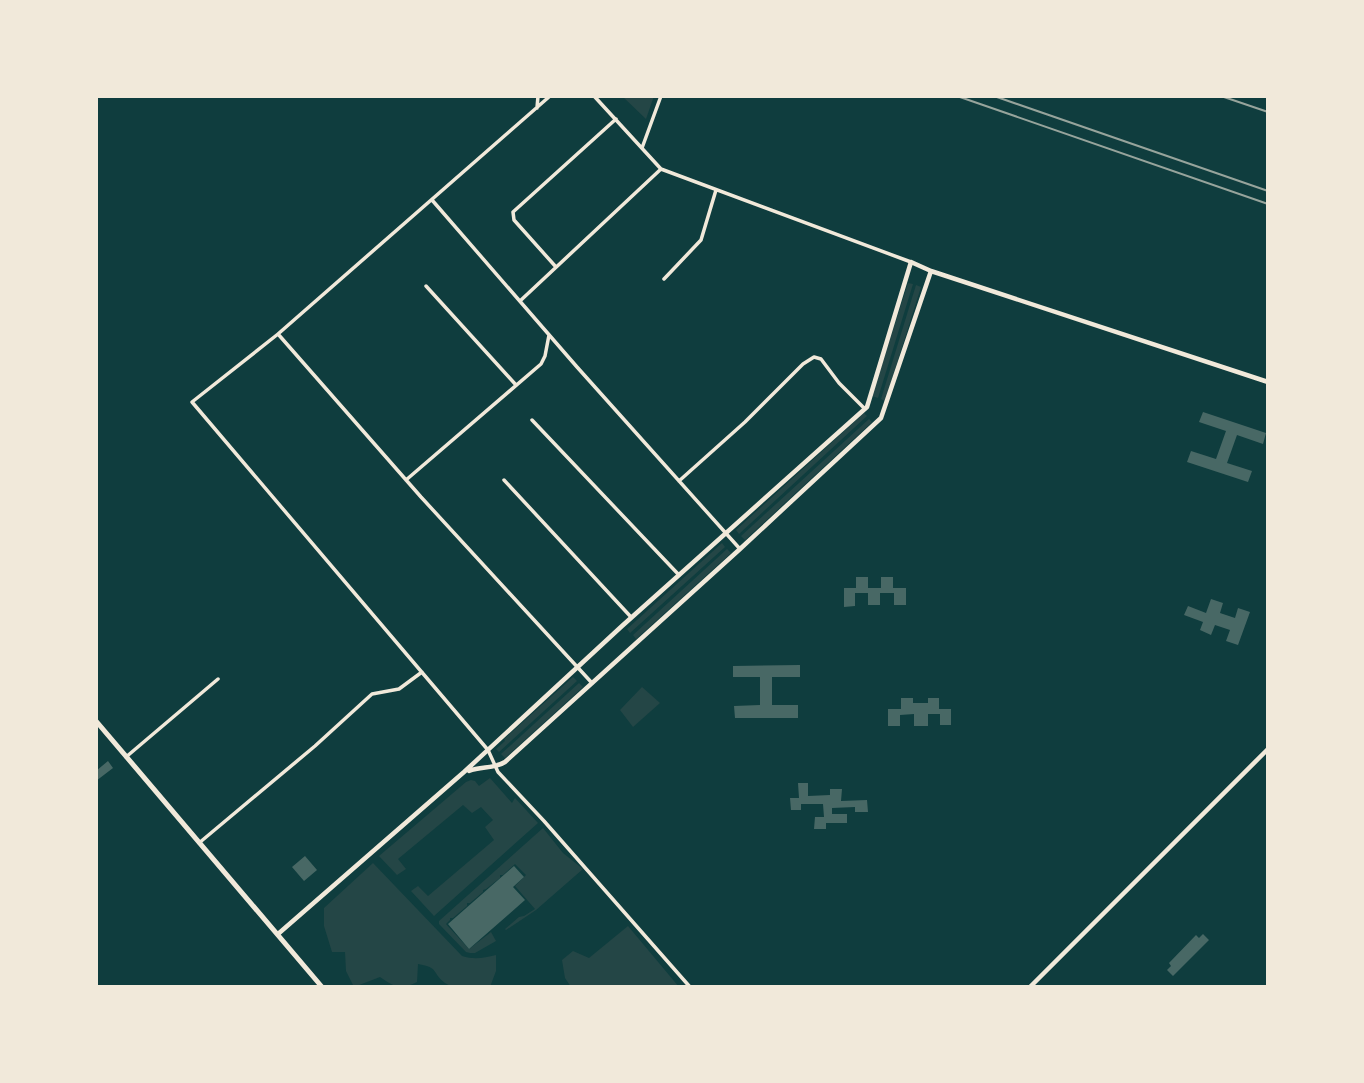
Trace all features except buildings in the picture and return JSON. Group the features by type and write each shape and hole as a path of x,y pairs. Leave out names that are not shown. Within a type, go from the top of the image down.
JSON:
{"highway":[{"path":"96,720 322,987"}],"street":[{"path":"537,108 538,96"},
{"path":"550,96 278,334 192,402 488,750 494,767 690,987"},
{"path":"594,96 661,169 930,271 1268,382"},
{"path":"642,148 661,96"},
{"path":"556,267 514,220 513,212 616,120"},
{"path":"520,300 661,169"},
{"path":"664,279 701,240 716,190"},
{"path":"432,200 740,550"},
{"path":"278,934 464,772 632,617 867,407 911,262"},
{"path":"464,772 475,768 494,767 505,762 740,550 881,418 930,271"},
{"path":"426,286 516,385"},
{"path":"278,334 406,480 592,683"},
{"path":"406,480 541,364 549,334"},
{"path":"679,481 745,422 803,364 814,357 821,359 864,409"},
{"path":"532,420 679,575"},
{"path":"504,480 632,617"},
{"path":"199,843 315,746 372,694 399,689 422,672"},
{"path":"126,757 218,679"},
{"path":"1030,987 1268,750"}],"shaded area":[{"path":"622,96 654,96 646,119"},
{"path":"908,283 913,284 878,398 872,396"},
{"path":"916,285 921,287 885,401 881,399"},
{"path":"864,413 867,416 739,534 736,530"},
{"path":"869,419 872,422 745,540 741,536"},
{"path":"722,543 725,547 630,633 627,629"},
{"path":"727,549 731,553 636,639 633,635"},
{"path":"573,677 577,681 499,752 496,749 504,739"},
{"path":"579,683 583,687 505,758 501,754"},
{"path":"642,687 660,703 633,727 620,710"},
{"path":"490,778 512,803 515,798 538,823 434,916 411,891 418,886 428,896 494,840 485,827 493,820 481,807 472,813 463,805 398,859 406,869 397,875 379,856 466,782 475,781 479,786"},
{"path":"543,828 563,853 583,869 536,910 506,930 519,917 535,909 515,886 526,875 515,864 446,924 469,949 491,932 496,941 475,953 466,952 439,921"},
{"path":"373,863 462,956 479,958 496,955 496,971 490,987 461,988 450,985 433,969 418,964 417,982 411,985 398,987 380,977 354,987 346,971 345,952 332,952 324,926 324,908"},
{"path":"628,926 679,987 571,987 565,978 562,960 573,951 589,958"}],"railway":[{"path":"957,96 1268,204"},
{"path":"994,96 1268,191"},
{"path":"1221,96 1268,112"}]}
